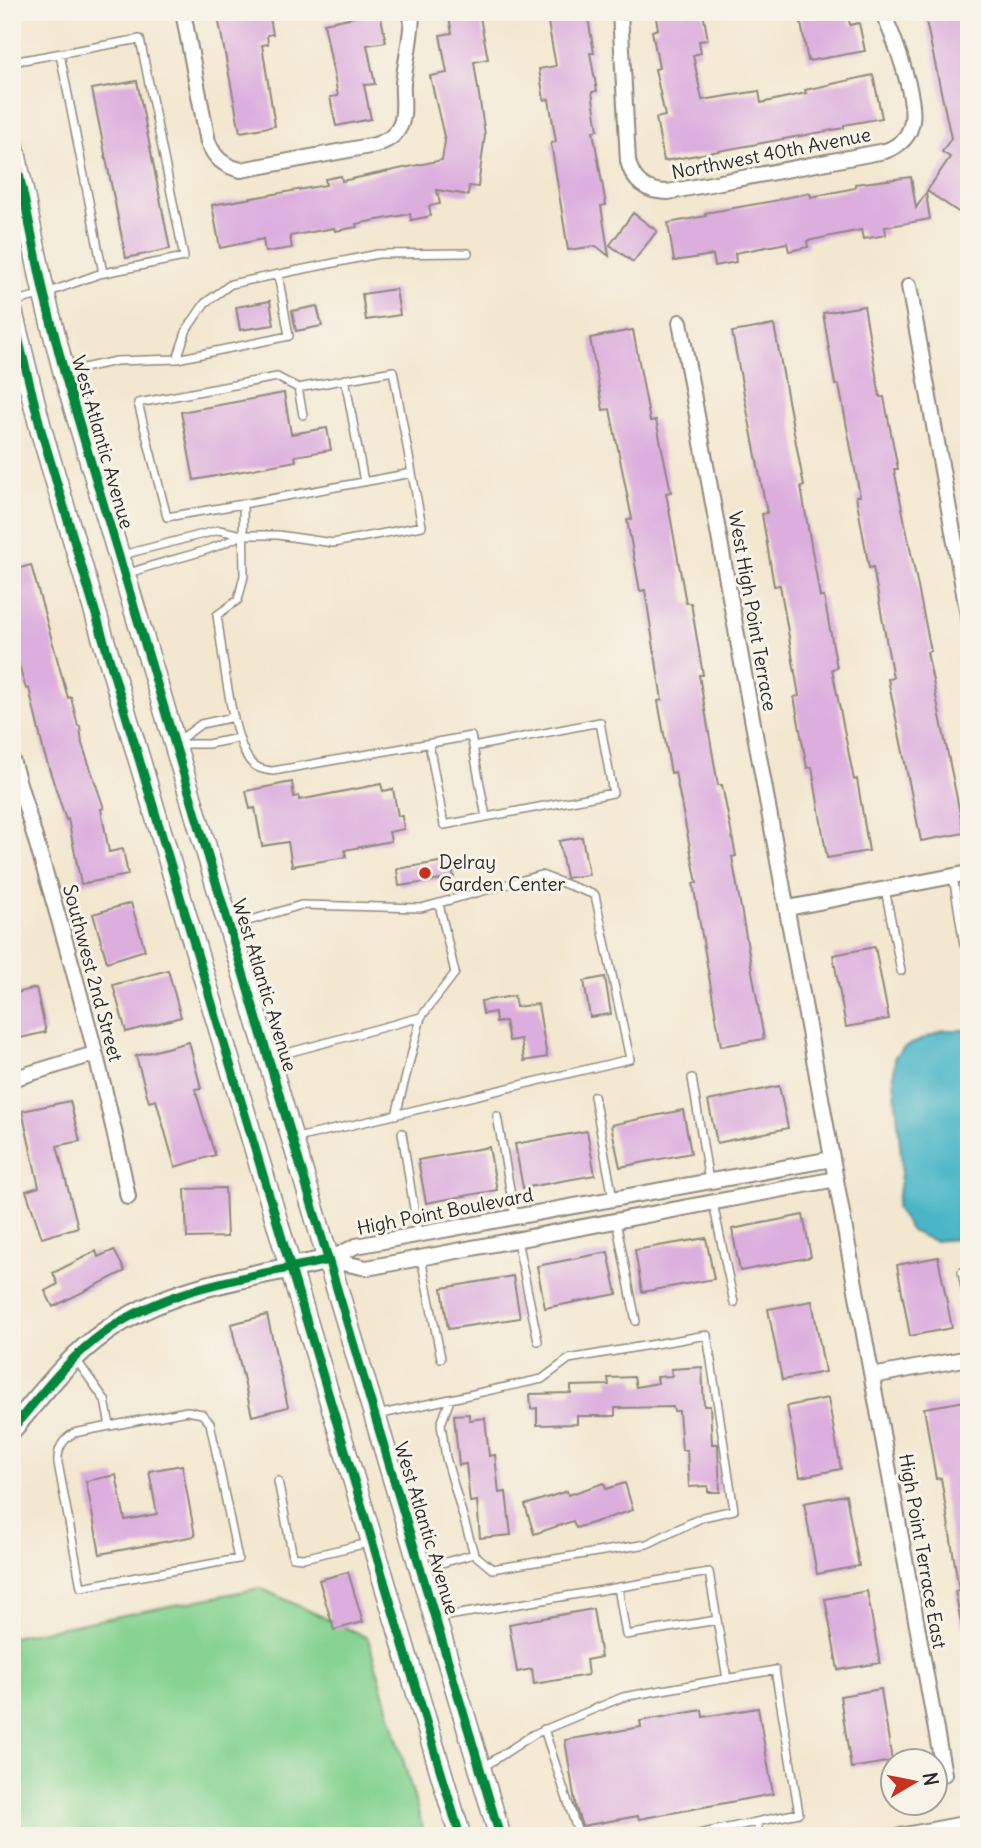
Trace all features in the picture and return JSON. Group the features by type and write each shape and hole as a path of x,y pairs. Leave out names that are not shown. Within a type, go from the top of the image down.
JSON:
{"main road":[{"name":"West Atlantic Avenue","path":"12,140 44,295 64,372 500,1836"},
{"path":"12,313 41,430 460,1836"},
{"path":"138,754 175,744"}],"street":[{"path":"183,12 212,153 220,162 241,170 375,145 395,134 401,124 412,12"},
{"name":"Northwest 40th Avenue","path":"620,12 628,161 637,181 646,188 668,192 895,148 904,140 912,124 912,112 902,60 882,12"},
{"path":"909,286 969,621"},
{"name":"West High Point Terrace","path":"680,321 788,908"},
{"name":"Southwest 2nd Street","path":"12,760 58,915 113,1122 128,1197"},
{"path":"969,873 788,908 872,1376 969,1357"},
{"path":"12,1079 94,1054"},
{"name":"High Point Boulevard","path":"328,1260 356,1245 832,1159"},
{"name":"High Point Boulevard","path":"328,1260 367,1268 836,1179"},
{"path":"12,1429 74,1358 104,1332 136,1313 210,1284 328,1260"},
{"name":"High Point Terrace East","path":"872,1376 939,1746"},
{"path":"900,1836 969,1823"}],"lane":[{"path":"12,62 140,39 184,257 103,273 44,295 12,302"},
{"path":"60,54 103,273"},
{"path":"177,359 187,329 205,303 231,284 378,254 468,253"},
{"path":"64,372 116,361 177,359 289,336 278,274"},
{"path":"122,565 219,530 242,535 278,536 333,543 422,526 393,371 298,388 277,377 138,402 167,517 412,473"},
{"path":"345,379 364,482"},
{"path":"298,388 303,415"},
{"path":"243,504 244,576 238,600 217,615 234,717 249,761 256,767 273,771 471,736 486,817"},
{"path":"122,565 151,565 222,546 242,535"},
{"path":"175,744 201,724 234,717"},
{"path":"429,744 444,825 613,793 600,722 473,747"},
{"path":"175,744 208,744 239,738"},
{"path":"229,927 301,905 421,908 541,875 595,895 630,1059 293,1139"},
{"path":"953,876 964,945"},
{"path":"885,890 901,971"},
{"path":"396,1115 421,1017 455,974 439,904"},
{"path":"268,1058 421,1017"},
{"path":"692,1078 709,1182"},
{"path":"594,1096 613,1199"},
{"path":"497,1116 515,1217"},
{"path":"402,1133 418,1234"},
{"path":"713,1202 734,1303"},
{"path":"616,1221 636,1321"},
{"path":"517,1239 538,1341"},
{"path":"421,1258 441,1358"},
{"path":"962,1272 969,1308"},
{"path":"375,1415 542,1379 569,1359 707,1335 734,1510 703,1517 647,1544 492,1569 474,1553 446,1458 441,1424 450,1400"},
{"path":"74,1358 105,1400 110,1426"},
{"path":"190,1411 206,1418 212,1429 238,1559 81,1587 57,1455 62,1442 74,1433 110,1426 190,1411"},
{"path":"278,1481 293,1557 303,1558 373,1542"},
{"path":"420,1569 474,1553"},
{"path":"435,1618 709,1572 727,1679"},
{"path":"618,1587 626,1634 717,1620"},
{"path":"480,1769 520,1742 623,1697 775,1670 799,1813 689,1836"},
{"path":"544,1730 579,1836"},
{"path":"757,1822 760,1836"}],"green space":[{"path":"260,1588 368,1638 425,1836 12,1836 12,1637"}],"water":[{"path":"943,1030 969,1030 969,1238 934,1241 911,1231 896,1208 902,1167 894,1078 895,1056 905,1047"}],"building":[{"path":"217,12 269,12 273,34 267,35 268,44 262,45 275,126 240,132"},
{"path":"380,12 386,42 367,45 375,84 364,85 371,119 336,126 330,97 338,96 324,23"},
{"path":"448,12 479,12 488,59 474,62 485,135 478,187 469,186 468,195 437,190 440,204 429,206 431,216 411,220 410,214 356,224 357,227 290,236 292,248 265,252 263,239 220,248 212,205 326,185 325,179 341,176 342,181 442,160 445,141 430,76 447,73 440,35 452,33"},
{"path":"546,12 587,12 594,53 590,53 597,91 592,92 598,130 593,131 606,205 601,206 609,256 596,246 568,250 551,143 556,142 549,99 544,100 539,69 556,66"},
{"path":"655,12 703,12 708,40 699,41 701,53 693,55 702,100 759,91 761,103 873,75 882,118 844,125 844,128 664,161 656,118 665,116 655,69 659,68 652,31 658,29"},
{"path":"799,12 847,12 850,25 859,23 865,51 808,61"},
{"path":"924,12 969,12 969,200 960,213 927,191 950,157 942,152 951,138"},
{"path":"137,81 170,249 126,258 92,89"},
{"path":"911,177 916,208 926,193 930,219 885,227 886,235 863,239 861,230 807,241 808,247 789,251 787,243 735,253 736,262 715,266 713,255 674,261 668,223 706,216 705,213 810,193 811,197 855,188 855,184"},
{"path":"633,213 657,231 633,262 610,245"},
{"path":"396,289 400,315 366,320 362,294"},
{"path":"270,301 274,325 240,330 236,307"},
{"path":"317,306 322,326 296,331 292,311"},
{"path":"864,306 880,397 884,397 898,469 894,469 931,651 927,652 964,833 921,841 888,679 893,678 873,567 869,568 856,496 860,496 839,385 835,385 823,313"},
{"path":"774,325 804,486 801,487 820,597 824,597 837,668 832,669 854,780 857,779 869,851 827,858 812,767 807,768 794,697 799,696 780,585 774,586 762,514 767,513 732,332"},
{"path":"633,330 650,421 656,420 671,492 666,493 686,603 691,603 703,675 699,675 718,785 722,785 736,856 732,857 764,1039 721,1046 693,883 697,883 675,772 671,773 658,701 662,700 645,590 640,591 627,520 632,519 610,409 603,410 590,338"},
{"path":"284,393 291,434 327,428 331,450 295,456 296,461 194,480 181,412"},
{"path":"31,565 68,698 71,697 80,726 82,744 104,808 101,809 109,852 123,849 128,875 81,884 68,819 66,820 44,753 29,688 26,689 12,641 12,570"},
{"path":"292,782 294,797 299,796 299,800 381,784 383,791 393,789 398,816 402,816 404,829 389,832 391,841 345,850 346,857 292,866 288,842 262,846 255,808 250,809 246,791"},
{"path":"582,837 589,875 566,878 559,841"},
{"path":"451,860 454,878 399,886 397,869"},
{"path":"131,903 145,950 107,962 93,914"},
{"path":"875,947 889,1019 846,1027 833,955"},
{"path":"168,970 181,1017 126,1032 113,985"},
{"path":"605,977 611,1014 590,1017 584,981"},
{"path":"36,988 46,1032 12,1040 12,994"},
{"path":"514,996 516,1007 538,1004 547,1057 524,1061 521,1039 509,1041 505,1021 496,1023 495,1012 483,1014 481,1001"},
{"path":"189,1042 201,1088 195,1089 215,1155 175,1167 156,1100 149,1102 136,1056"},
{"path":"779,1086 788,1128 717,1143 708,1101"},
{"path":"70,1101 80,1141 57,1146 78,1227 42,1238 26,1191 39,1187 22,1111"},
{"path":"683,1110 691,1153 620,1167 611,1125"},
{"path":"587,1131 595,1175 523,1188 515,1144"},
{"path":"489,1147 497,1190 426,1203 418,1160"},
{"path":"225,1188 227,1237 187,1238 185,1189"},
{"path":"803,1215 811,1257 740,1271 732,1229"},
{"path":"706,1238 714,1279 642,1292 635,1250"},
{"path":"114,1250 125,1271 53,1307 45,1291 58,1284 53,1273 96,1251 98,1257"},
{"path":"608,1252 617,1294 545,1308 537,1266"},
{"path":"938,1257 952,1328 910,1336 897,1265"},
{"path":"513,1276 520,1318 448,1329 442,1288"},
{"path":"812,1301 825,1372 782,1380 768,1309"},
{"path":"267,1315 288,1407 252,1416 231,1324"},
{"path":"702,1367 704,1406 710,1406 712,1444 718,1444 720,1492 708,1492 708,1486 689,1487 687,1450 682,1450 679,1411 674,1411 673,1407 615,1408 615,1416 577,1416 577,1424 537,1425 537,1408 531,1409 530,1394 571,1393 571,1386 609,1385 608,1378 634,1377 636,1387 658,1383 657,1377 672,1376 671,1369"},
{"path":"828,1398 841,1469 800,1477 787,1406"},
{"path":"966,1401 969,1420 969,1627 962,1628 955,1591 959,1590 941,1478 936,1479 924,1408"},
{"path":"469,1414 469,1420 485,1418 489,1456 495,1455 499,1493 506,1492 511,1535 480,1538 477,1501 470,1502 466,1464 459,1465 454,1415"},
{"path":"182,1465 195,1536 100,1554 86,1481 116,1475 125,1520 157,1514 149,1471"},
{"path":"604,1483 606,1489 625,1483 633,1510 576,1528 573,1521 534,1534 525,1505 567,1491 568,1495"},
{"path":"846,1495 859,1566 817,1574 804,1503"},
{"path":"348,1572 363,1622 334,1630 319,1580"},
{"path":"867,1591 880,1663 838,1670 825,1599"},
{"path":"593,1609 601,1657 586,1660 588,1675 534,1684 532,1669 517,1672 509,1624"},
{"path":"881,1689 890,1746 880,1746 880,1763 851,1768 840,1696"},
{"path":"758,1708 773,1794 639,1819 638,1816 582,1826 576,1808 565,1740 641,1727 640,1721 702,1710 703,1717"}],"cycle path":[{"path":"12,140 44,294 64,372 500,1836"},
{"path":"12,313 41,430 460,1836"},
{"path":"12,1429 79,1353 130,1316 157,1303 213,1285 328,1260"}],"place":[{"name":"Delray Garden Center","path":"425,873"}]}
